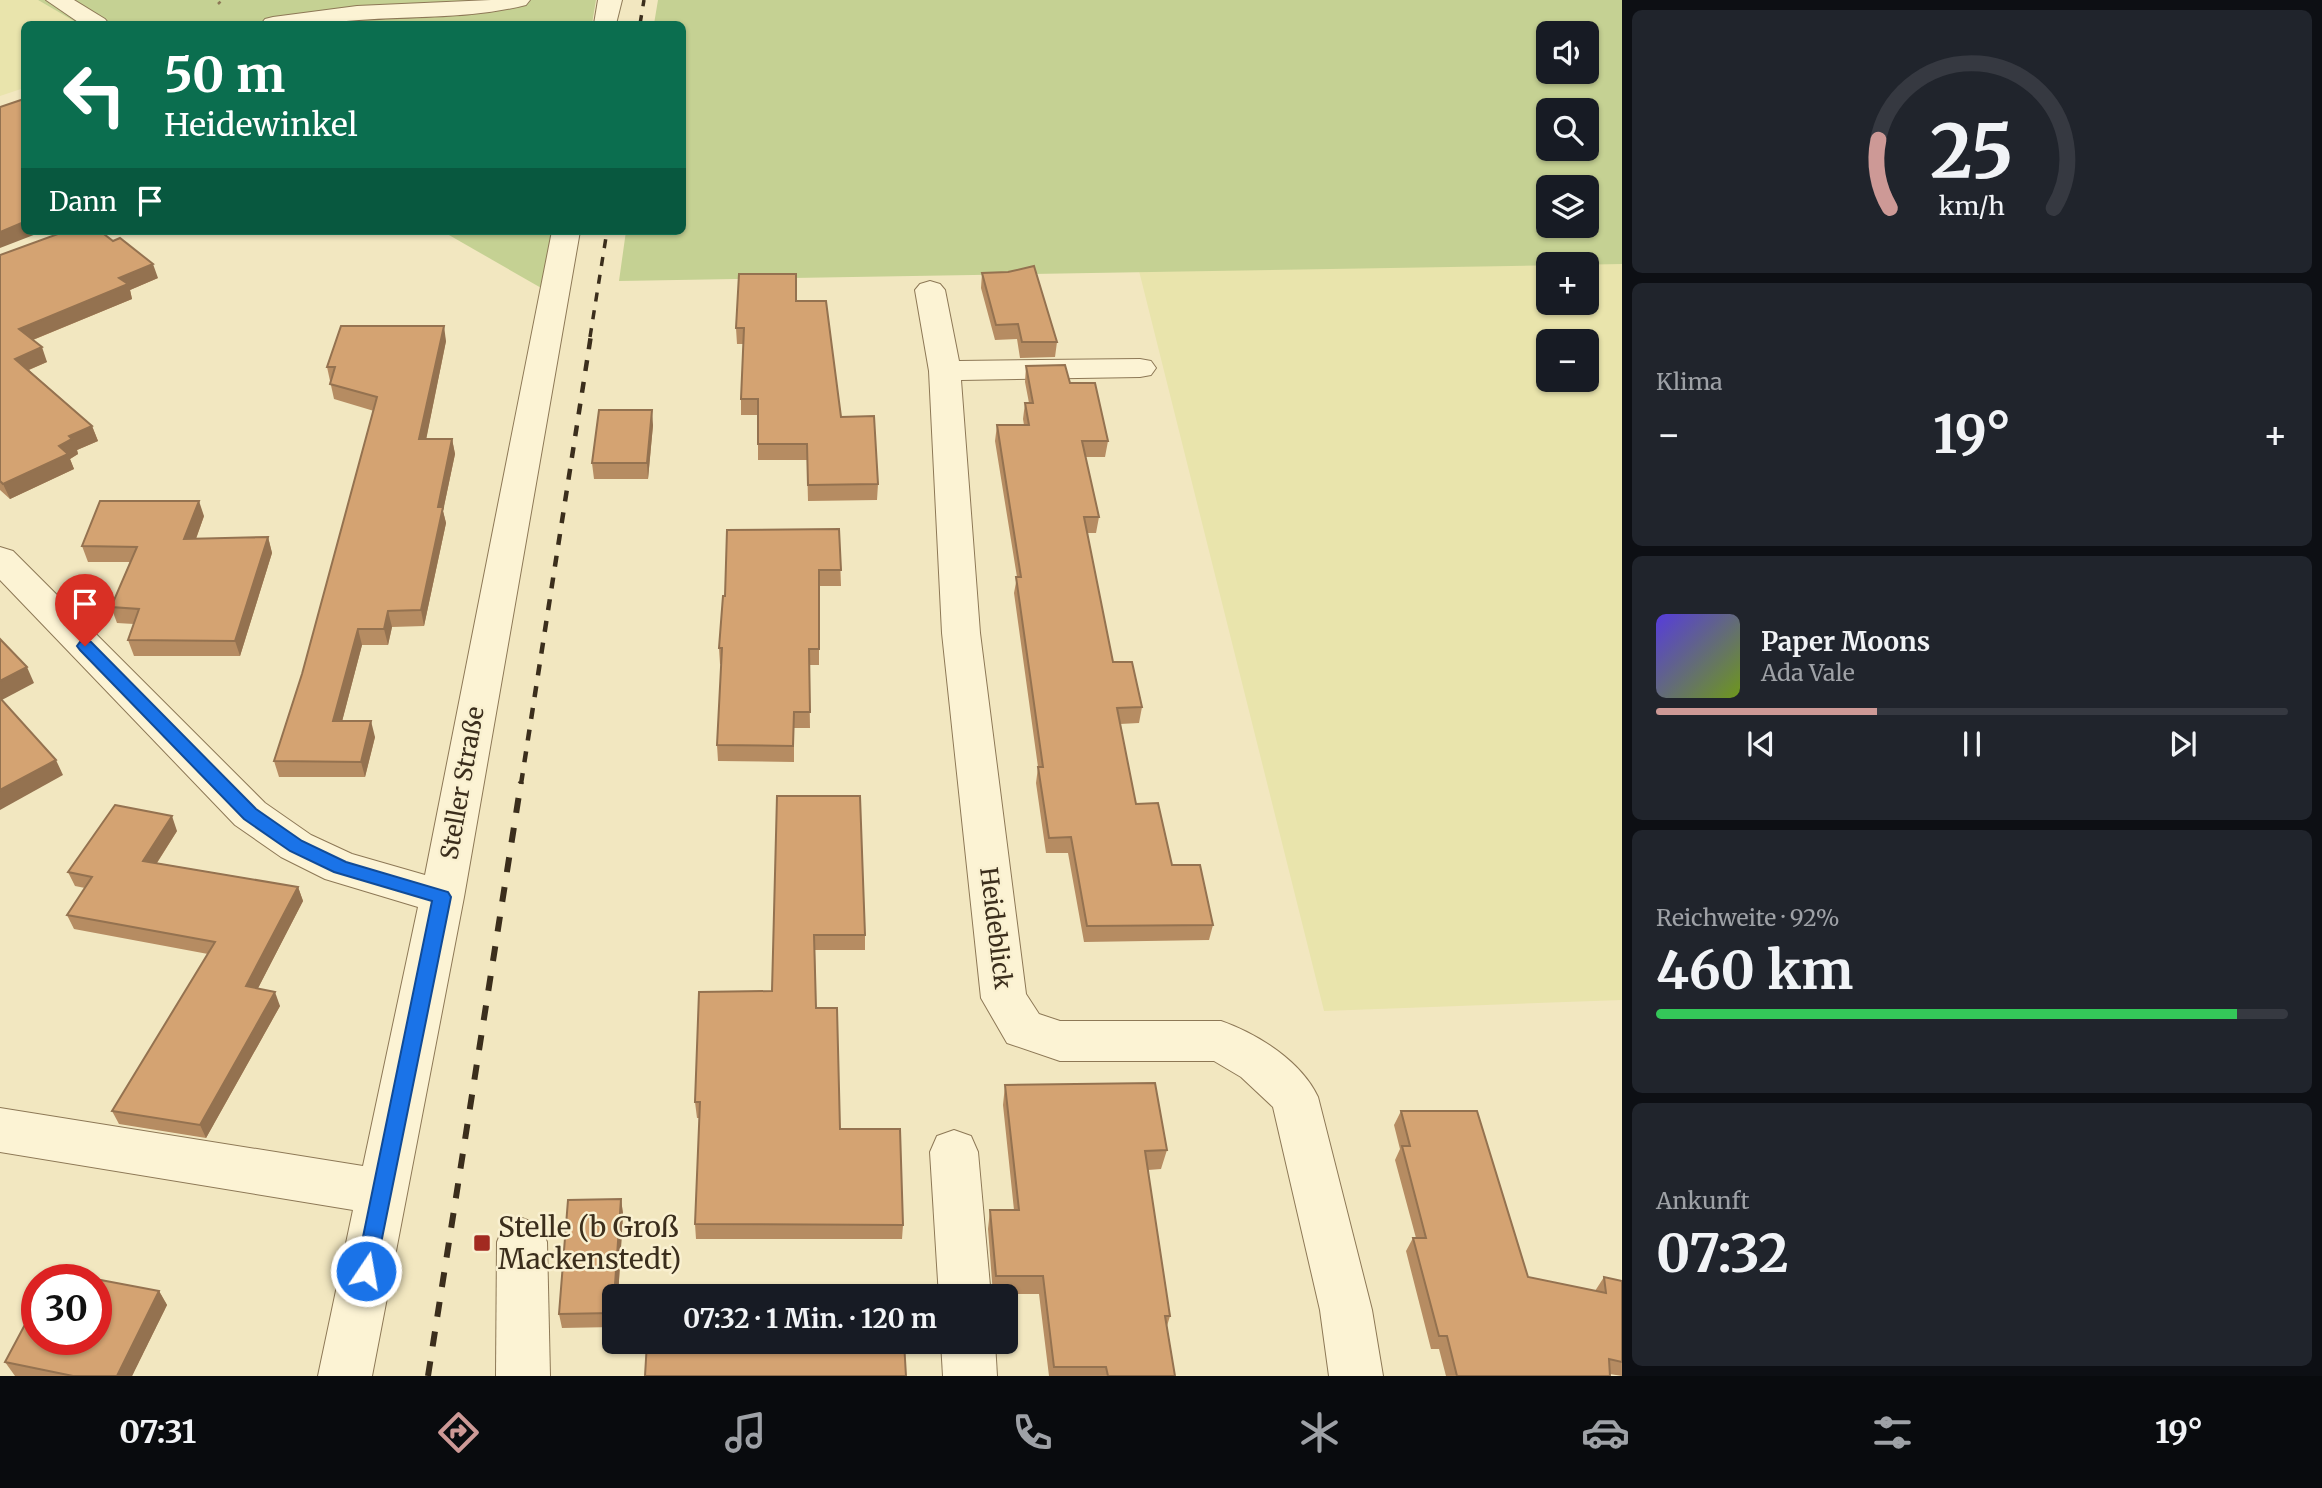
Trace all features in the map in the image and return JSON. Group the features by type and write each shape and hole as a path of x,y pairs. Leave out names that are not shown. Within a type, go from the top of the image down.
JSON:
{"street":[{"path":"58,0 92,21"},
{"path":"337,0 357,13"},
{"path":"296,21 357,13 461,10 491,7 518,0"},
{"path":"606,21 610,0"},
{"name":"Steller Straße","path":"345,1376 442,897 565,235"},
{"name":"Heideblick","path":"930,290 945,371 961,633 1004,998 1023,1030 1060,1041 1221,1041 1258,1063 1294,1097 1346,1310 1356,1376"},
{"path":"945,371 1140,368"},
{"path":"0,559 250,814 296,846 341,867 442,897"},
{"path":"0,1130 383,1192"},
{"path":"954,1152 964,1284"},
{"path":"522,1242 523,1376"},
{"path":"969,1354 970,1376"}],"path":[{"path":"218,4 222,0"}],"shaded area":[{"path":"0,0 38,0 74,21 21,21 21,89 0,96"},
{"path":"1599,264 1622,264 1622,1000 1324,1011 1139,271 1536,265 1536,315 1599,315"}],"green space":[{"path":"38,0 596,0 592,21 74,21"},
{"path":"658,0 1622,0 1622,264 1599,264 1599,252 1536,252 1536,265 619,281 625,235 686,235 686,21 654,21"},
{"path":"449,235 553,235 543,289"}],"building":[{"path":"21,100 21,223 0,232 0,107"},
{"path":"55,235 105,235 113,241 120,238 153,264 119,278 128,284 19,329 42,347 15,359 92,426 69,436 72,439 59,446 68,454 3,484 0,481 0,255"},
{"path":"1034,266 1057,342 1022,342 1018,324 996,325 982,273 1008,272"},
{"path":"739,274 796,274 796,301 826,301 841,417 874,416 878,484 808,485 807,444 758,444 758,399 741,399 744,328 736,328"},
{"path":"341,326 444,326 419,439 452,439 438,507 443,507 421,610 388,611 384,629 358,629 333,721 371,721 361,762 274,761 302,674 377,397 330,384 335,367 327,367"},
{"path":"1065,365 1070,383 1095,383 1108,441 1082,441 1099,517 1084,517 1113,662 1132,662 1142,707 1117,708 1136,804 1158,803 1172,865 1200,865 1213,925 1087,926 1071,837 1049,838 1038,767 1043,767 1016,577 1021,577 997,425 1029,425 1025,403 1033,403 1026,366"},
{"path":"599,410 652,410 647,463 592,463"},
{"path":"100,501 199,501 184,539 268,537 235,641 128,640 139,609 111,607 137,547 82,546"},
{"path":"839,529 841,570 819,570 819,649 809,649 810,712 794,712 793,746 717,745 722,648 719,648 725,596 727,530"},
{"path":"0,639 27,667 0,681"},
{"path":"0,698 56,760 0,790"},
{"path":"777,796 860,796 865,935 814,935 816,1008 837,1008 840,1129 900,1129 903,1225 695,1224 700,1102 695,1102 699,992 772,991"},
{"path":"115,805 172,816 143,861 298,887 246,986 275,992 200,1125 112,1111 215,942 67,915 92,877 68,872"},
{"path":"1155,1083 1167,1150 1145,1151 1170,1316 1165,1316 1175,1376 1108,1376 1106,1367 1054,1367 1043,1276 996,1276 990,1210 1019,1210 1005,1085"},
{"path":"1401,1111 1477,1111 1528,1277 1606,1293 1604,1277 1622,1281 1622,1362 1609,1359 1610,1376 1457,1376 1447,1336 1439,1336 1413,1238 1426,1238 1402,1146 1410,1146"},
{"path":"621,1199 615,1284 602,1284 602,1313 559,1314 568,1200"},
{"path":"112,1282 159,1291 117,1376 73,1376 5,1362 21,1332 21,1355 112,1355"},
{"path":"646,1354 905,1354 906,1376 645,1376"}],"railway":[{"path":"640,21 644,0"},
{"path":"590,337 606,235"},
{"path":"521,784 591,335"},
{"path":"428,1376 521,782"}],"place":[{"name":"Stelle (b Groß Mackenstedt)","path":"482,1243"}],"route":[{"path":"85,646 250,814 296,846 341,867 442,897 366,1271"}]}
